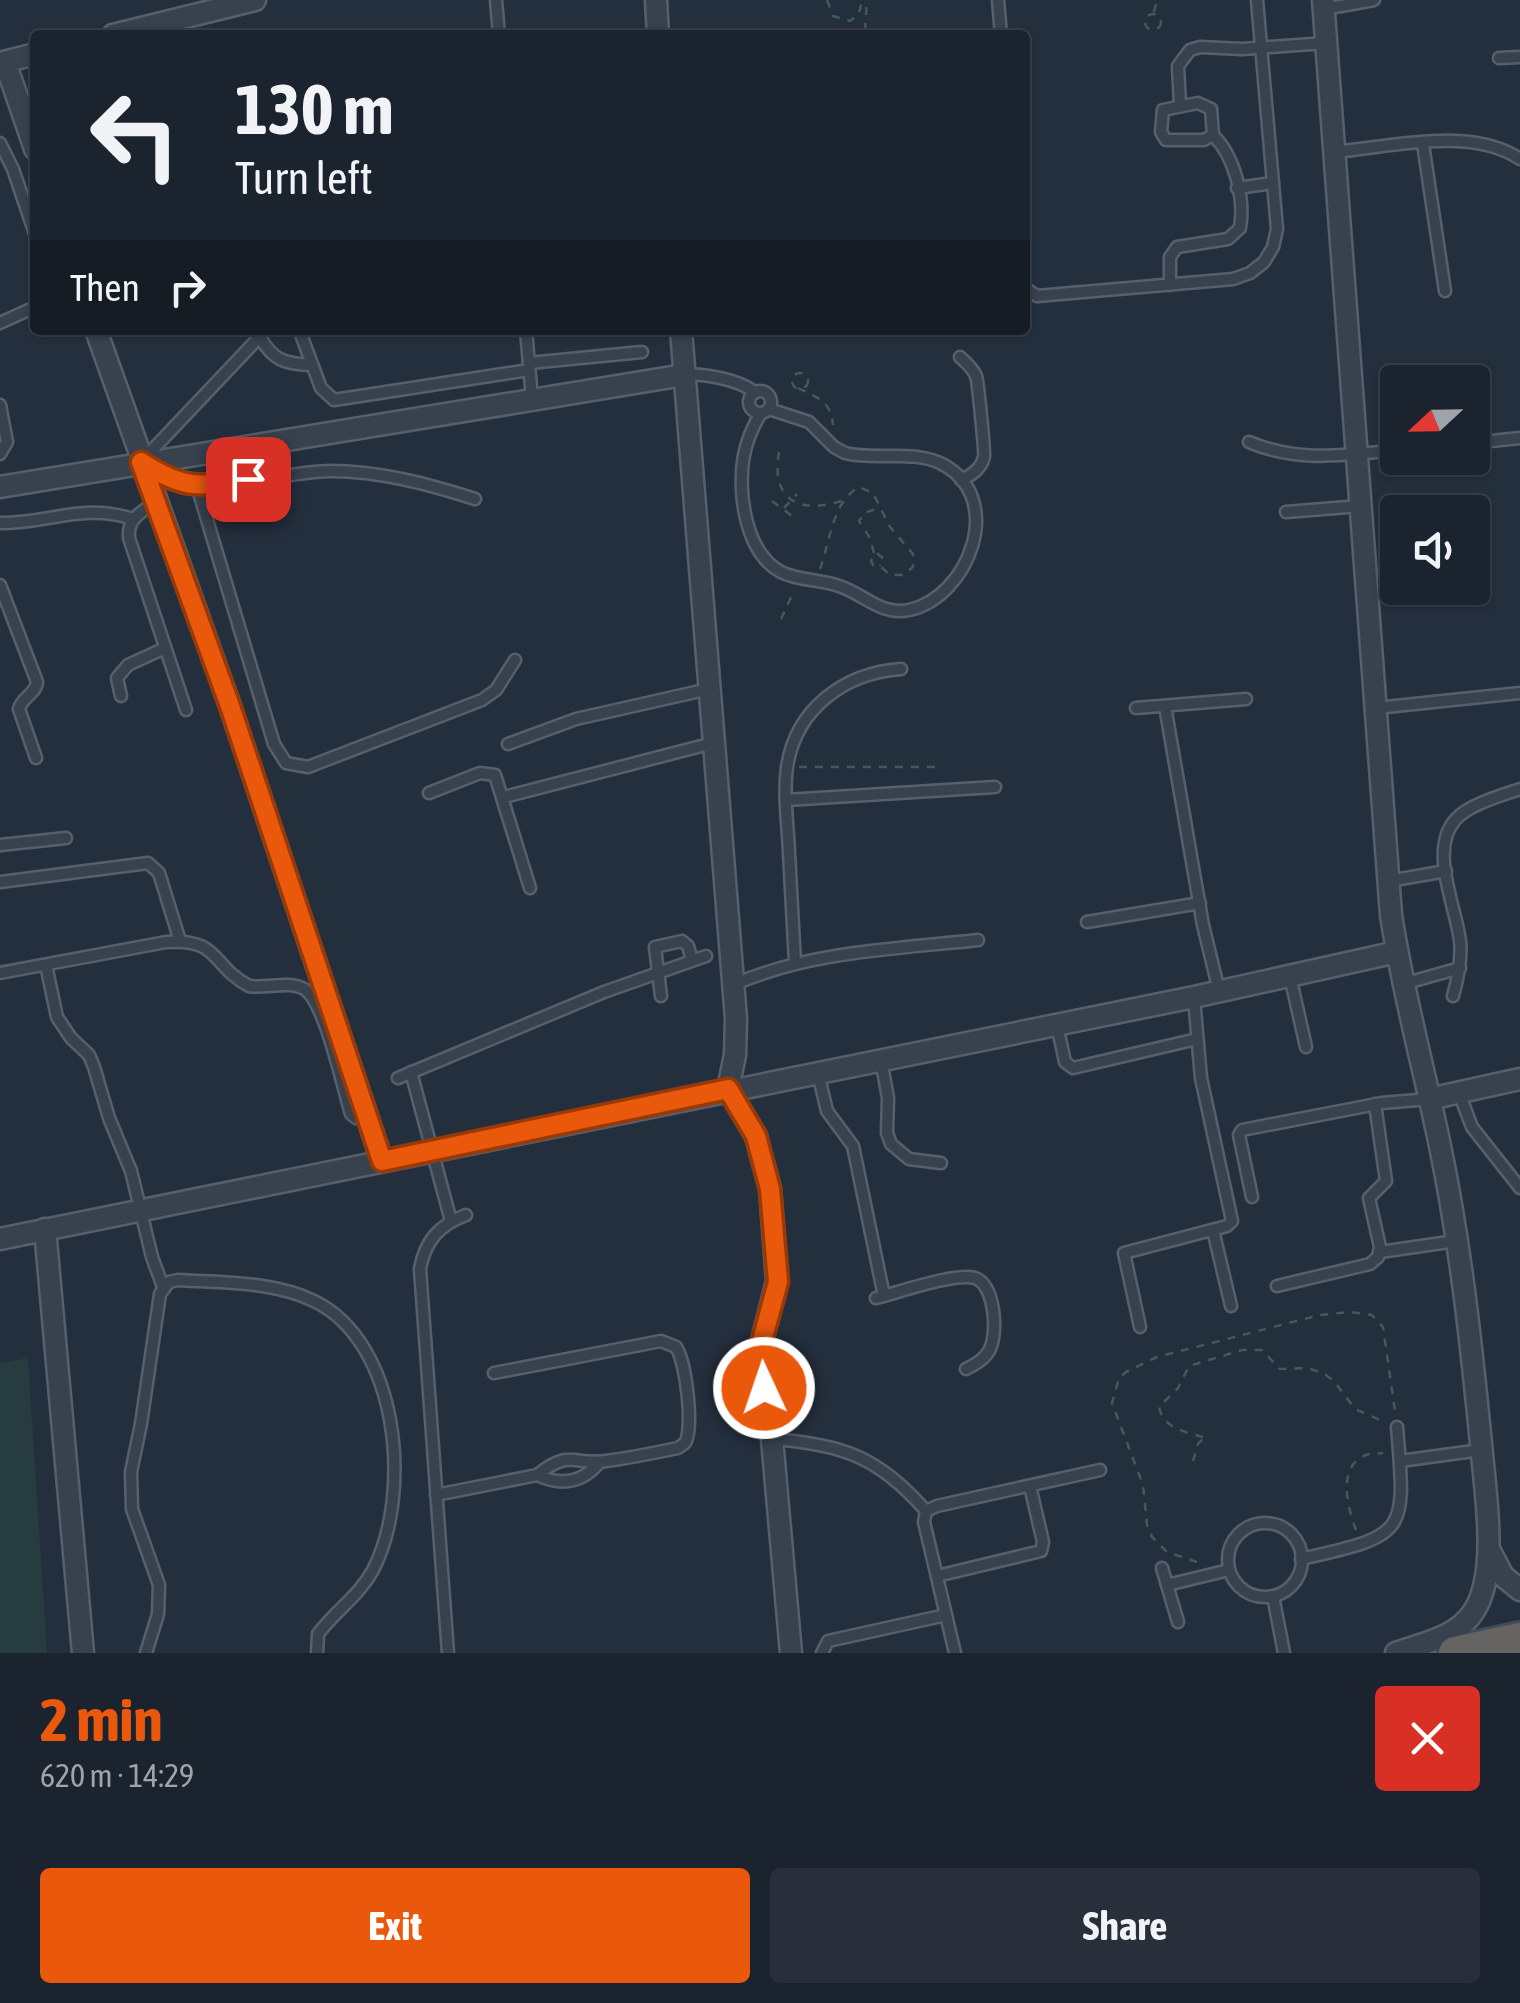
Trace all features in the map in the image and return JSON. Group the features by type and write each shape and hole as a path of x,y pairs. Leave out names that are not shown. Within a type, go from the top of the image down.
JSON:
{"highway":[{"path":"1454,1653 1520,1639"}],"street":[{"path":"133,30 255,0"},
{"path":"656,0 658,30"},
{"path":"1323,4 1396,952 1456,1240 1482,1450 1488,1540 1492,1559 1502,1576 1520,1590"},
{"path":"30,55 3,62 30,135"},
{"path":"98,335 236,721 382,1161"},
{"path":"681,335 736,1037 728,1089 756,1136 770,1189 778,1282 759,1352 772,1439 791,1653"},
{"path":"0,487 684,375"},
{"path":"0,1238 1194,997 1396,952"},
{"path":"1429,1100 1520,1078"},
{"path":"45,1229 82,1653"},
{"path":"1396,1653 1442,1638 1476,1610 1485,1576 1488,1540"}],"lane":[{"path":"496,0 499,30"},
{"path":"998,0 1001,30"},
{"path":"1030,291 1037,296 1234,279 1264,262 1278,229 1257,0"},
{"path":"1323,4 1374,0"},
{"path":"1180,105 1178,66 1190,50 1200,46 1326,43"},
{"path":"1499,58 1520,56"},
{"path":"1170,285 1170,257 1177,247 1228,239 1236,234 1241,220 1228,155 1213,135 1212,114 1207,105 1167,107 1161,114 1160,132 1166,140 1204,140 1213,135"},
{"path":"1332,152 1472,140 1506,149 1520,159"},
{"path":"0,143 30,219"},
{"path":"1423,144 1444,291"},
{"path":"1237,188 1273,183"},
{"path":"0,324 30,309"},
{"path":"261,335 141,462 178,483 197,486 330,471 428,484 475,500"},
{"path":"264,335 276,359 312,365"},
{"path":"301,335 321,388 334,400 642,352"},
{"path":"526,335 532,399"},
{"path":"960,357 971,366 978,380 985,448 979,468 962,480"},
{"path":"684,375 736,381 755,392 750,405 809,422 834,447 858,456 929,459 962,480 976,513 971,552 960,572 937,598 911,610 888,611 855,592 782,573 767,562 756,548 750,530 742,476 747,444 764,411"},
{"path":"0,404 7,434 0,454"},
{"path":"1490,441 1520,438"},
{"path":"1249,442 1267,450 1305,457 1380,452"},
{"path":"197,486 274,744 286,763 308,767 482,700 496,690 515,660"},
{"path":"156,502 133,519 128,528 129,538 186,710"},
{"path":"1286,512 1360,506"},
{"path":"0,523 28,523 86,510 133,519"},
{"path":"0,584 37,682 19,709 36,758"},
{"path":"121,696 116,678 121,670 166,648"},
{"path":"795,963 786,800 788,767 801,728 826,696 850,681 875,671 902,670"},
{"path":"508,744 576,719 709,689"},
{"path":"1375,708 1520,693"},
{"path":"1136,708 1246,699"},
{"path":"1166,706 1219,991"},
{"path":"504,797 713,743"},
{"path":"429,793 487,772 495,775 530,888"},
{"path":"786,800 995,787"},
{"path":"1453,996 1460,968 1460,941 1446,870 1444,848 1448,830 1459,816 1520,790"},
{"path":"0,845 66,838"},
{"path":"0,882 148,863 159,873 180,941"},
{"path":"1388,882 1446,870"},
{"path":"1087,922 1200,902"},
{"path":"732,986 795,963 978,940"},
{"path":"661,996 653,952 656,946 682,941 692,960"},
{"path":"0,973 192,942 213,952 249,986 293,985 309,993 325,1026 351,1114 356,1118 366,1115"},
{"path":"398,1078 604,992 706,956"},
{"path":"46,965 57,1018 70,1038 89,1055 131,1172 163,1287 131,1472 132,1509 159,1585 158,1614 146,1653"},
{"path":"1402,984 1460,968"},
{"path":"1290,975 1306,1047"},
{"path":"1140,1327 1124,1253 1213,1230 1230,1224 1232,1217 1201,1078 1194,997"},
{"path":"1057,1024 1065,1062 1073,1068 1197,1039"},
{"path":"880,1059 888,1098 886,1133 891,1144 909,1159 942,1163"},
{"path":"410,1072 452,1221"},
{"path":"818,1072 826,1111 853,1146 880,1297 961,1278 979,1280 986,1286 993,1339 984,1358 966,1369"},
{"path":"1459,1092 1472,1127 1520,1188"},
{"path":"1252,1197 1239,1135 1242,1130 1375,1104 1429,1100"},
{"path":"1375,1104 1386,1181 1369,1198 1380,1252"},
{"path":"448,1653 420,1269 430,1241 452,1221 466,1216"},
{"path":"1213,1230 1232,1306"},
{"path":"1277,1286 1370,1264 1380,1252 1456,1240"},
{"path":"163,1287 178,1280 295,1293 343,1321 375,1367 394,1455 388,1524 374,1567 355,1596 318,1634 317,1653"},
{"path":"436,1495 537,1475 573,1458 599,1463 678,1448 686,1443 689,1427 682,1362 676,1347 661,1341 494,1372"},
{"path":"1302,1558 1360,1546 1389,1530 1403,1500 1398,1426"},
{"path":"772,1439 834,1446 867,1459 896,1479 926,1512"},
{"path":"1400,1462 1482,1450"},
{"path":"537,1475 571,1482 592,1472 599,1463"},
{"path":"926,1512 937,1506 1100,1470"},
{"path":"937,1576 1041,1551 1030,1486"},
{"path":"926,1512 924,1522 955,1653"},
{"path":"1254,1525 1282,1528 1296,1540 1302,1558 1294,1582 1274,1596 1246,1592 1229,1570 1232,1542 1254,1525"},
{"path":"1162,1568 1178,1622"},
{"path":"1167,1585 1229,1570"},
{"path":"1274,1596 1284,1653"},
{"path":"822,1653 828,1641 946,1615"}],"path":[{"path":"827,0 831,14 846,21 859,14 865,0"},
{"path":"865,0 865,30"},
{"path":"1153,14 1157,0"},
{"path":"798,388 818,397 831,410 834,447"},
{"path":"779,452 779,480 791,501 814,506 846,499"},
{"path":"816,579 834,522 846,499 852,490 867,488 882,508 890,527 910,548 914,560 909,572 896,576 870,562 874,554 872,544 859,521 870,510 882,508"},
{"path":"783,510 797,494"},
{"path":"772,501 792,516"},
{"path":"874,554 884,559 880,566"},
{"path":"781,619 800,578"},
{"path":"788,767 935,767"},
{"path":"1207,1575 1199,1564 1159,1546 1147,1525 1143,1485 1112,1403 1114,1388 1126,1372 1166,1354 1320,1315 1365,1312 1383,1327 1398,1426"},
{"path":"1193,1461 1205,1435 1169,1424 1160,1413 1162,1401 1178,1388 1189,1366 1250,1349 1266,1352 1280,1369 1307,1368 1323,1373 1355,1409 1398,1426"},
{"path":"1360,1546 1346,1497 1347,1476 1366,1455 1399,1448"}],"green space":[{"path":"28,1358 47,1653 0,1653 0,1363"}],"route":[{"path":"248,479 197,486 178,483 141,462 230,706 382,1161 728,1089 756,1136 770,1189 778,1282 759,1352 764,1388"}]}
